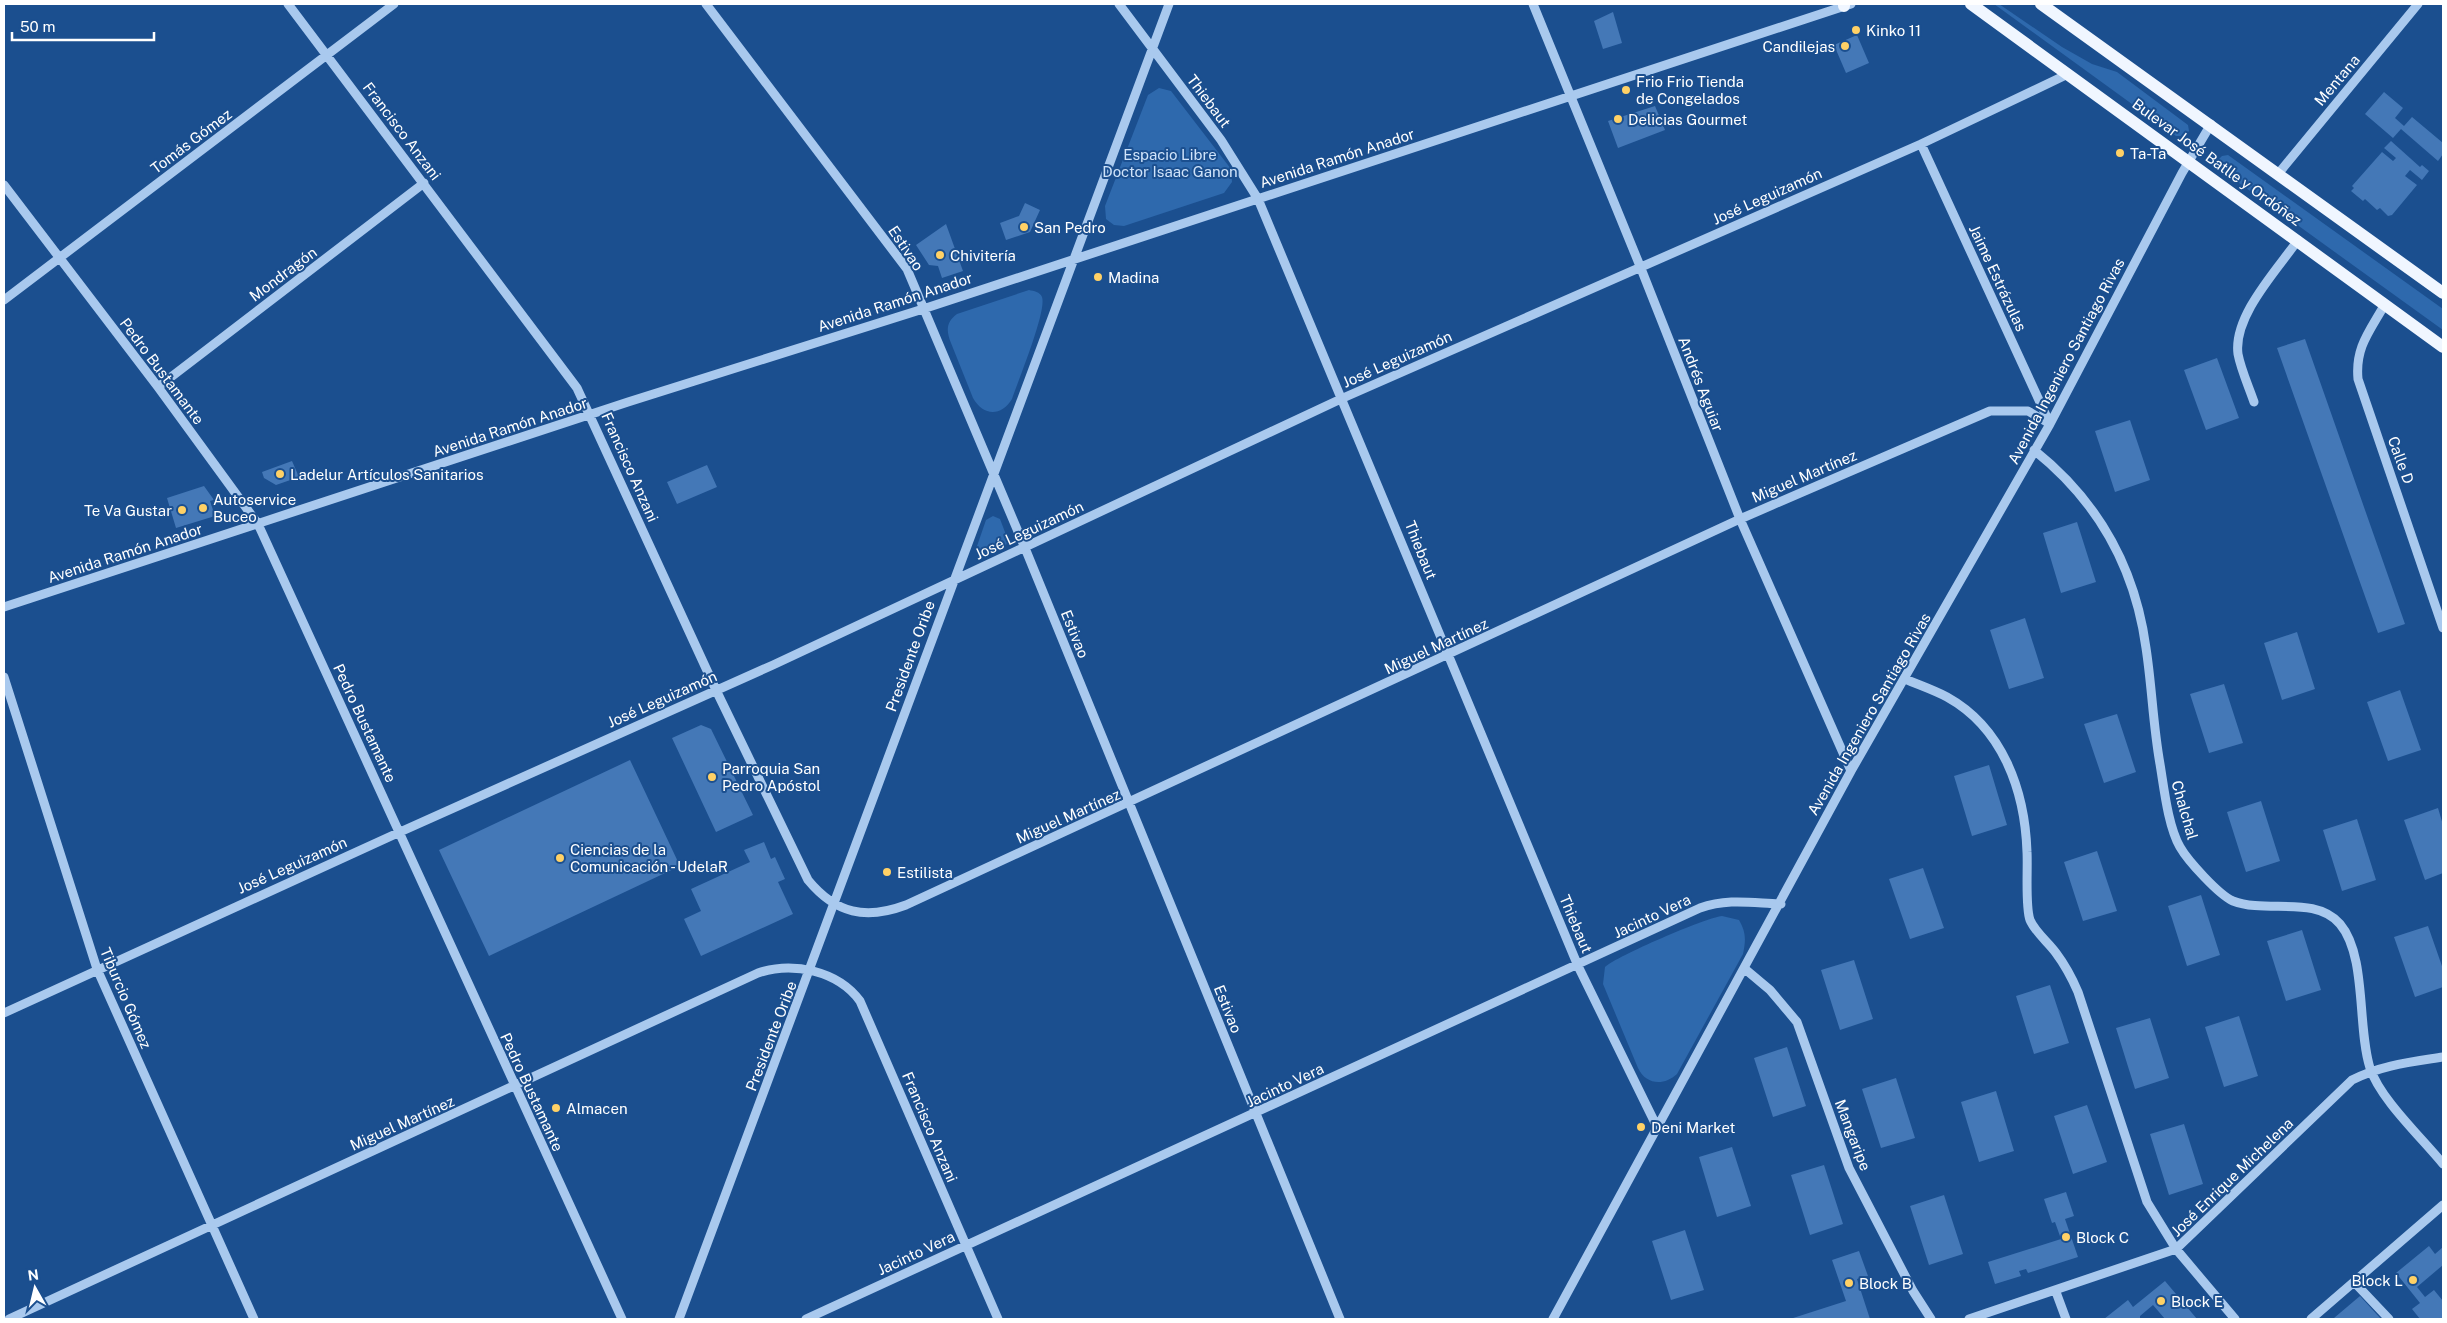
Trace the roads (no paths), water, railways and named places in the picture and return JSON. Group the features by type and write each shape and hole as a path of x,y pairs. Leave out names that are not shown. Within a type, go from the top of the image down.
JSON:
{"main road":[{"name":"Bulevar José Batlle y Ordóñez","path":"1971,4 2443,347"},
{"name":"Bulevar José Batlle y Ordóñez","path":"2041,4 2211,124 2443,293"}],"street":[{"name":"Francisco Anzani","path":"288,4 577,388 591,414 716,690 808,880 820,894 834,904"},
{"name":"Tomás Gómez","path":"4,300 394,4"},
{"name":"Estivao","path":"706,4 907,269 1025,548 1340,1319"},
{"name":"Thiebaut","path":"1119,4 1221,140 1258,199 1343,398 1578,966 1658,1129"},
{"name":"Presidente Oribe","path":"679,1319 810,970 952,581 994,474 1169,4"},
{"name":"Andrés Aguiar","path":"1533,4 1640,266 1740,519 1851,770"},
{"name":"Mentana","path":"2278,174 2418,4"},
{"name":"Avenida Ramón Anador","path":"4,606 591,414 923,309 1075,257 1258,199 1846,5"},
{"name":"José Leguizamón","path":"4,1013 97,969 716,690 1025,548 1343,398 1921,144 2068,74"},
{"name":"Avenida Ingeniero Santiago Rivas","path":"1553,1319 1745,969 1851,770 2050,424 2189,161 2211,124"},
{"name":"Jaime Estrázulas","path":"1921,144 2050,424"},
{"name":"Mondragón","path":"158,387 424,183"},
{"name":"Pedro Bustamante","path":"4,185 158,387 258,524 400,832 514,1087 622,1319"},
{"path":"2254,402 2238,354 2241,332 2248,310 2298,240"},
{"name":"Calle D","path":"2385,304 2359,350 2357,359 2358,379 2443,628"},
{"name":"Miguel Martínez","path":"834,904 848,910 870,914 888,912 1130,803 1740,519 1990,411 2028,411 2050,424"},
{"name":"Chalchal","path":"2034,450 2061,472 2081,495 2119,550 2130,578 2146,648 2154,730 2164,790 2179,846 2197,870 2232,900 2260,906 2317,909 2330,915 2346,931 2354,954 2365,1048 2371,1070 2386,1096 2443,1164"},
{"name":"Tiburcio Gómez","path":"4,677 97,969 254,1319"},
{"path":"1905,679 1947,697 1968,711 1998,744 2008,762 2017,784 2024,814 2030,920 2063,962 2078,992 2142,1189 2154,1214 2176,1250 2235,1319"},
{"name":"Jacinto Vera","path":"806,1319 1714,903 1746,900 1780,904"},
{"name":"Miguel Martínez","path":"9,1319 210,1224 514,1087 758,973 772,968 810,970"},
{"name":"Mangaripe","path":"1745,969 1770,990 1797,1022 1849,1168 1913,1291 1931,1319"},
{"name":"Francisco Anzani","path":"810,970 846,985 860,1001 998,1319"},
{"name":"José Enrique Michelena","path":"1969,1319 2056,1292 2176,1250 2352,1080 2371,1070 2390,1065 2443,1058"},
{"path":"2311,1319 2443,1205"},
{"path":"2354,1282 2389,1319"},
{"path":"2056,1292 2066,1319"}],"place":[{"name":"Kinko 11","path":"1856,30"},
{"name":"Candilejas","path":"1845,46"},
{"name":"Frio Frio Tienda de Congelados","path":"1626,90"},
{"name":"Delicias Gourmet","path":"1618,119"},
{"name":"Ta-Ta","path":"2120,153"},
{"name":"San Pedro","path":"1024,227"},
{"name":"Chivitería","path":"940,255"},
{"name":"Madina","path":"1098,277"},
{"name":"Ladelur Artículos Sanitarios","path":"280,474"},
{"name":"Autoservice Buceo","path":"203,508"},
{"name":"Te Va Gustar","path":"182,510"},
{"name":"Parroquia San Pedro Apóstol","path":"712,777"},
{"name":"Ciencias de la Comunicación - UdelaR","path":"560,858"},
{"name":"Estilista","path":"887,872"},
{"name":"Almacen","path":"556,1108"},
{"name":"Deni Market","path":"1641,1127"},
{"name":"Block C","path":"2066,1237"},
{"name":"Block L","path":"2413,1280"},
{"name":"Block B","path":"1849,1283"},
{"name":"Block E","path":"2161,1301"}],"park label":[{"name":"Espacio Libre Doctor Isaac Ganon","path":"1170,162"}]}
